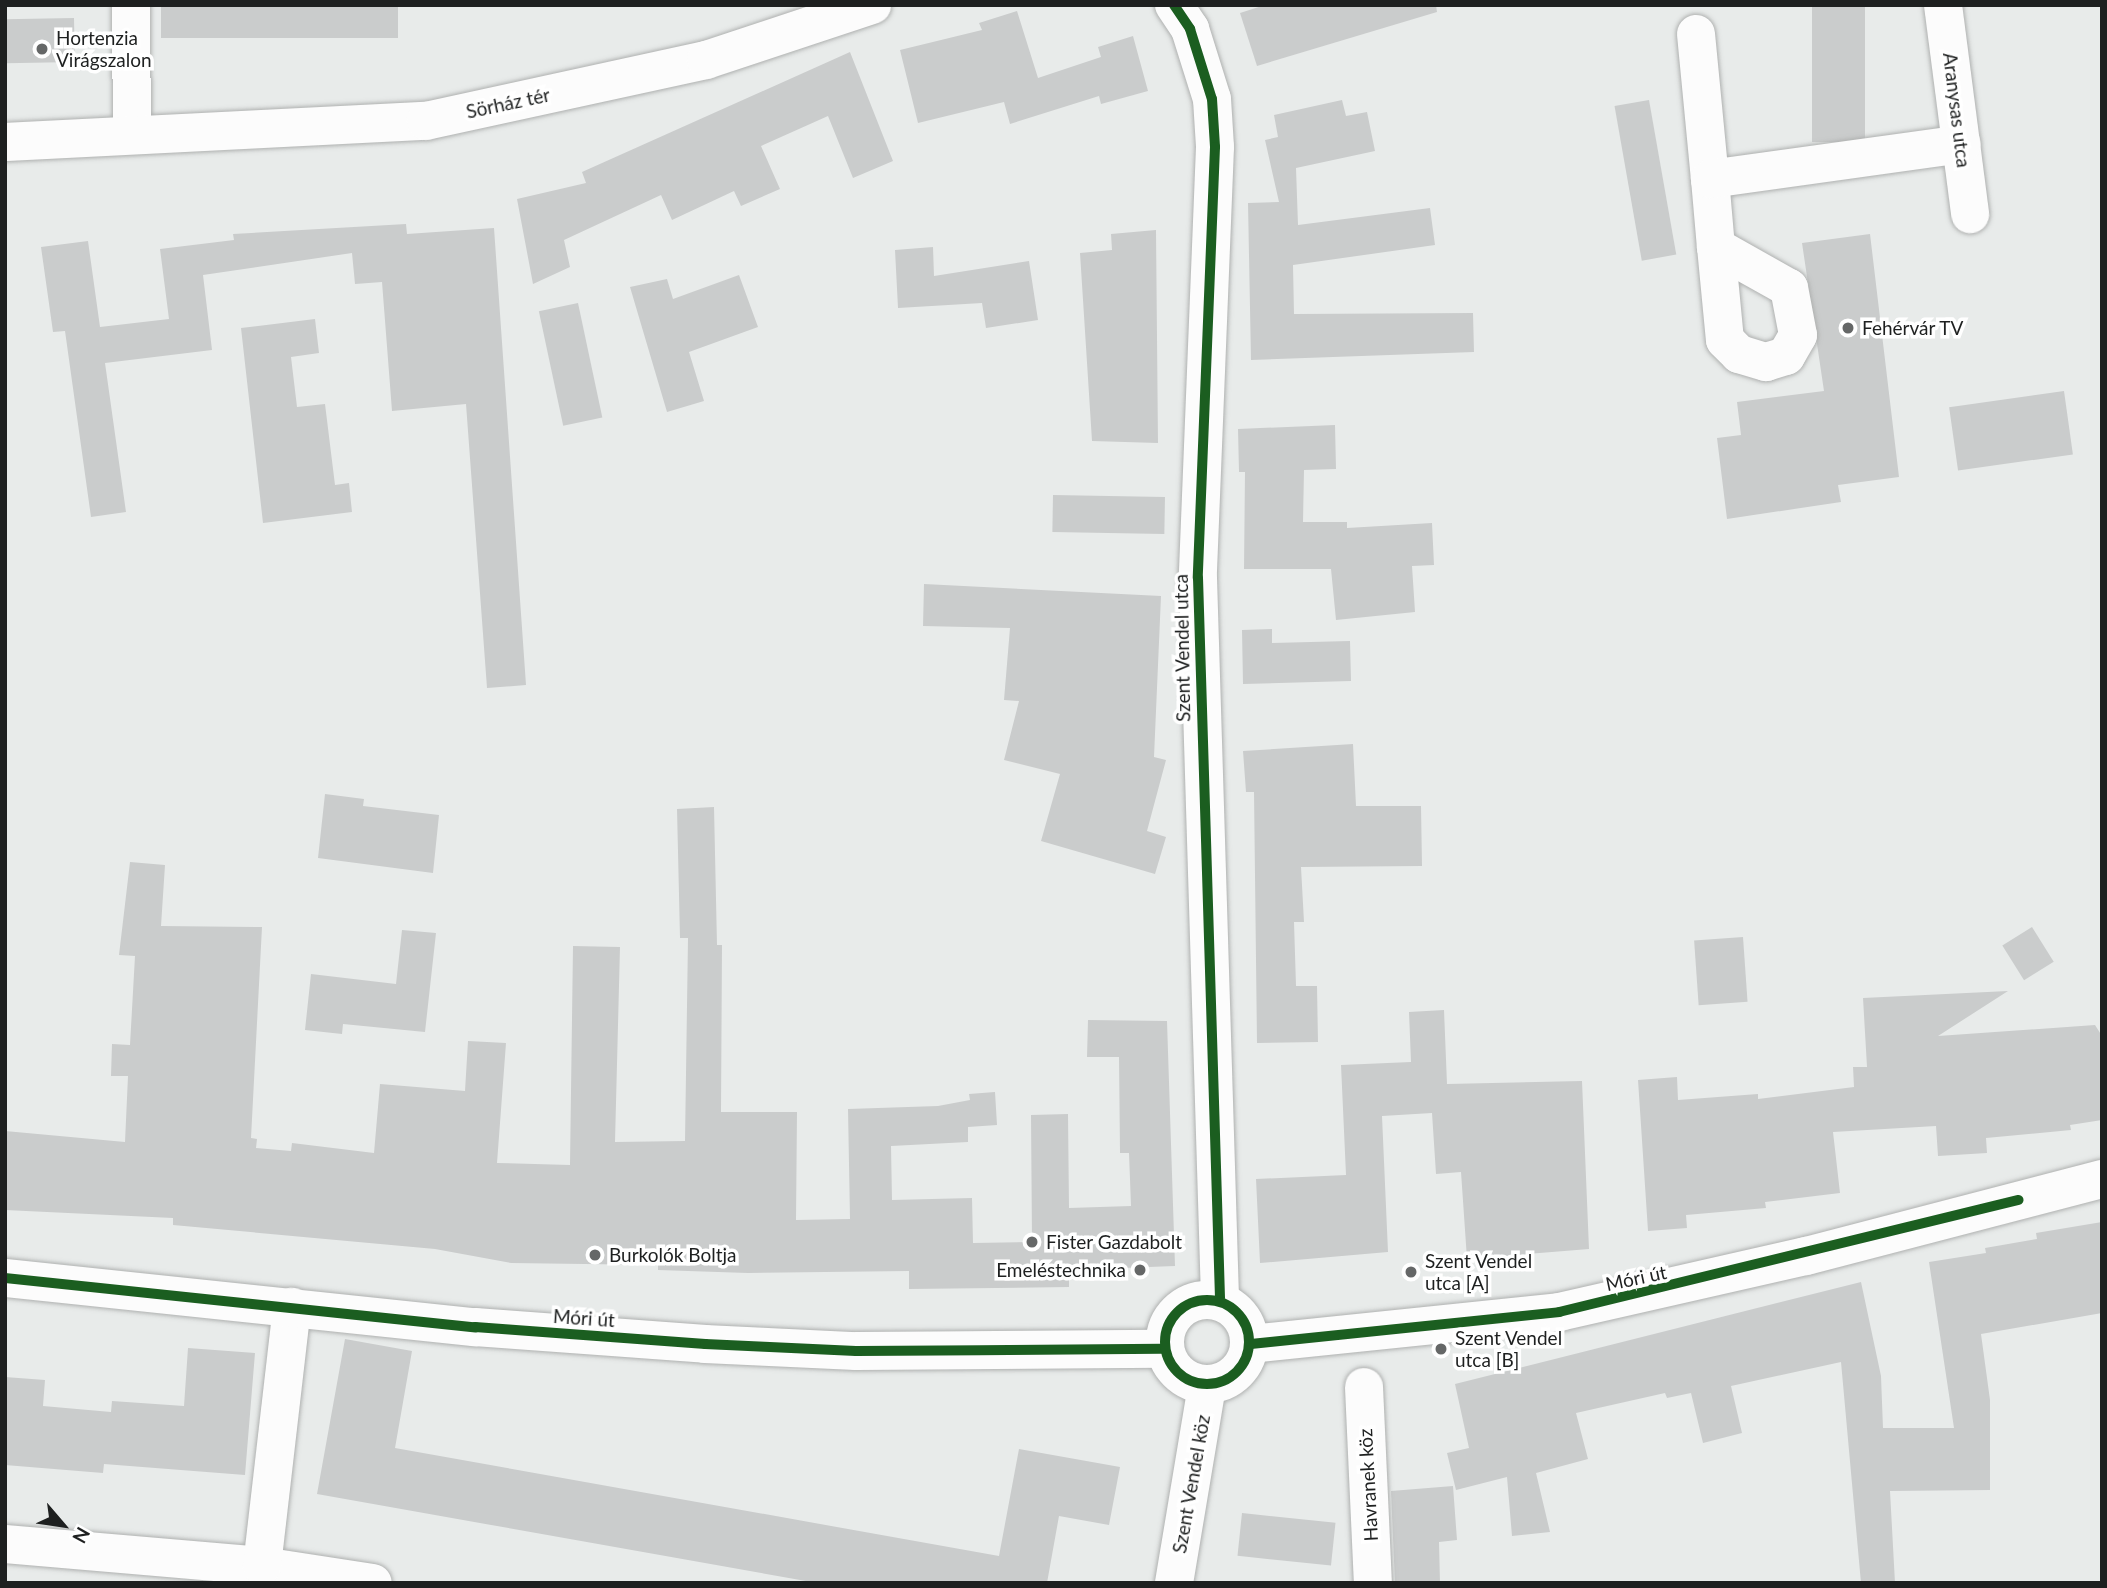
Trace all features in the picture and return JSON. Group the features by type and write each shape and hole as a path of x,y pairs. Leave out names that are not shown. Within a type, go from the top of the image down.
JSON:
{"street":[{"path":"131,5 132,133"},
{"name":"Sörház tér","path":"5,142 132,133 426,121 706,60 872,5"},
{"name":"Szent Vendel utca","path":"1174,5 1190,29 1212,99 1215,146 1198,578 1220,1298"},
{"name":"Aranysas utca","path":"1943,5 1970,214"},
{"path":"1696,34 1716,247"},
{"path":"1710,179 1962,144"},
{"name":"Móri út","path":"1251,1345 1559,1312 1806,1256 2102,1179"},
{"name":"Móri út","path":"5,1278 552,1333 842,1351 1162,1349"},
{"path":"1220,1298 1243,1315 1251,1345 1234,1376 1207,1386 1176,1373 1162,1349 1169,1320 1187,1304 1220,1298"},
{"path":"262,1566 292,1307"},
{"name":"Szent Vendel köz","path":"1174,1583 1207,1386"},
{"name":"Havranek köz","path":"1364,1387 1373,1583"},
{"path":"5,1544 262,1566 373,1583"}],"building":[{"path":"161,5 398,5 398,38 161,38"},
{"path":"1265,5 1436,5 1437,12 1257,66 1240,13"},
{"path":"1812,5 1865,5 1865,142 1812,142"},
{"path":"1017,11 1038,78 1101,57 1098,47 1133,36 1148,91 1101,104 1099,96 1010,124 1004,102 918,123 900,50 982,30 979,23"},
{"path":"74,18 75,62 6,63 5,19"},
{"path":"850,52 893,161 853,178 828,116 761,146 780,189 741,206 734,191 672,220 661,195 564,240 570,267 533,284 517,199 586,183 582,172"},
{"path":"1342,100 1346,116 1367,112 1375,151 1296,168 1298,225 1430,208 1435,245 1293,265 1294,314 1473,313 1474,352 1251,360 1248,203 1279,202 1265,140 1278,137 1274,115"},
{"path":"1649,100 1676,255 1642,261 1615,106"},
{"path":"406,224 407,234 494,228 526,685 487,688 466,404 392,411 382,282 355,284 352,253 203,275 212,350 105,363 126,512 91,517 65,331 53,332 41,247 88,241 100,327 169,319 160,249 234,240 233,234"},
{"path":"1156,230 1158,443 1092,441 1080,253 1112,250 1111,234"},
{"path":"1870,234 1899,477 1838,485 1841,502 1727,519 1717,438 1741,435 1737,402 1824,391 1802,243"},
{"path":"933,247 934,276 1029,261 1038,320 986,328 982,303 898,308 895,250"},
{"path":"739,275 758,327 689,352 704,401 667,412 630,287 667,279 673,299"},
{"path":"578,303 602,417 563,426 539,311"},
{"path":"315,319 319,353 291,357 297,407 325,404 335,485 349,483 352,512 263,523 241,328"},
{"path":"2064,391 2073,454 1958,471 1949,407"},
{"path":"1335,425 1336,469 1304,470 1303,522 1347,522 1347,528 1432,523 1434,565 1412,566 1415,612 1336,620 1331,569 1244,569 1245,472 1239,472 1238,429"},
{"path":"1053,495 1165,497 1164,534 1052,532"},
{"path":"924,584 1161,596 1154,757 1166,760 1147,831 1166,837 1155,874 1041,841 1060,774 1004,760 1019,701 1004,700 1010,628 923,626"},
{"path":"1272,629 1272,643 1350,641 1351,681 1243,684 1242,630"},
{"path":"1353,744 1356,806 1421,806 1422,866 1301,867 1304,922 1294,922 1296,986 1317,986 1318,1042 1257,1043 1254,792 1246,792 1243,751"},
{"path":"325,794 364,799 363,806 439,815 433,873 318,858"},
{"path":"714,807 717,945 722,945 721,1112 797,1112 796,1220 850,1219 848,1109 938,1106 970,1100 969,1094 995,1092 997,1125 968,1127 968,1142 891,1146 892,1200 972,1198 973,1243 1032,1242 1031,1115 1068,1114 1069,1208 1131,1206 1129,1153 1120,1153 1119,1057 1087,1057 1088,1020 1167,1021 1175,1266 1069,1270 1069,1287 909,1289 909,1271 748,1273 658,1270 658,1265 511,1263 435,1249 173,1225 173,1218 5,1210 5,1131 125,1142 128,1076 111,1076 112,1044 130,1045 135,956 119,955 130,862 165,865 161,926 262,927 251,1138 257,1139 256,1148 291,1151 292,1143 374,1153 380,1084 465,1091 468,1041 506,1043 497,1163 570,1165 573,946 620,947 615,1142 685,1141 688,938 680,938 677,809"},
{"path":"2032,927 2054,962 2024,980 2002,946"},
{"path":"402,930 436,933 425,1032 343,1024 342,1034 305,1030 311,974 396,984"},
{"path":"1743,937 1748,1002 1699,1005 1694,940"},
{"path":"2008,991 1938,1036 2095,1025 2102,1036 2102,1120 2070,1125 2071,1130 1986,1138 1987,1153 1938,1156 1936,1126 1833,1132 1840,1193 1765,1202 1766,1208 1686,1215 1687,1228 1648,1231 1638,1080 1677,1077 1678,1100 1758,1094 1758,1099 1854,1087 1853,1067 1867,1067 1863,998"},
{"path":"1444,1010 1447,1084 1582,1081 1589,1249 1467,1259 1461,1172 1436,1174 1432,1113 1382,1116 1388,1252 1260,1263 1256,1179 1346,1175 1341,1065 1411,1062 1409,1012"},
{"path":"2102,1222 2102,1313 1981,1334 1990,1400 1990,1490 1890,1491 1895,1583 1861,1583 1841,1362 1731,1386 1742,1433 1703,1443 1691,1393 1667,1398 1665,1393 1576,1413 1588,1459 1536,1473 1550,1532 1512,1536 1507,1477 1456,1490 1447,1453 1469,1448 1455,1384 1861,1282 1881,1376 1883,1428 1954,1428 1929,1262 1986,1253 1985,1248 2037,1239 2036,1233"},
{"path":"345,1339 412,1351 395,1448 999,1556 1019,1449 1120,1467 1109,1525 1059,1516 1047,1583 817,1583 317,1494"},
{"path":"188,1348 255,1353 245,1475 104,1464 103,1473 5,1465 5,1377 45,1380 43,1406 111,1412 112,1401 184,1406"},
{"path":"1453,1486 1457,1540 1439,1542 1440,1583 1395,1583 1391,1491"},
{"path":"1242,1513 1335,1523 1331,1566 1238,1556"}],"cycle path":[{"path":"1174,5 1190,29 1212,99 1215,147 1198,578 1220,1298"},
{"path":"1251,1344 1559,1312 2019,1200"},
{"path":"5,1278 475,1327 705,1344 856,1351 1162,1349"},
{"path":"1199,1300 1215,1300 1231,1307 1242,1318 1249,1334 1249,1342 1246,1358 1237,1372 1215,1384 1199,1384 1183,1377 1172,1366 1165,1350 1165,1334 1172,1318 1183,1307 1199,1300"}],"place":[{"name":"Hortenzia Virágszalon","path":"42,49"},
{"name":"Fehérvár TV","path":"1848,328"},
{"name":"Fister Gazdabolt","path":"1032,1242"},
{"name":"Burkolók Boltja","path":"595,1255"},
{"name":"Emeléstechnika","path":"1140,1270"},
{"name":"Szent Vendel utca [A]","path":"1411,1272"},
{"name":"Szent Vendel utca [B]","path":"1441,1349"}]}
